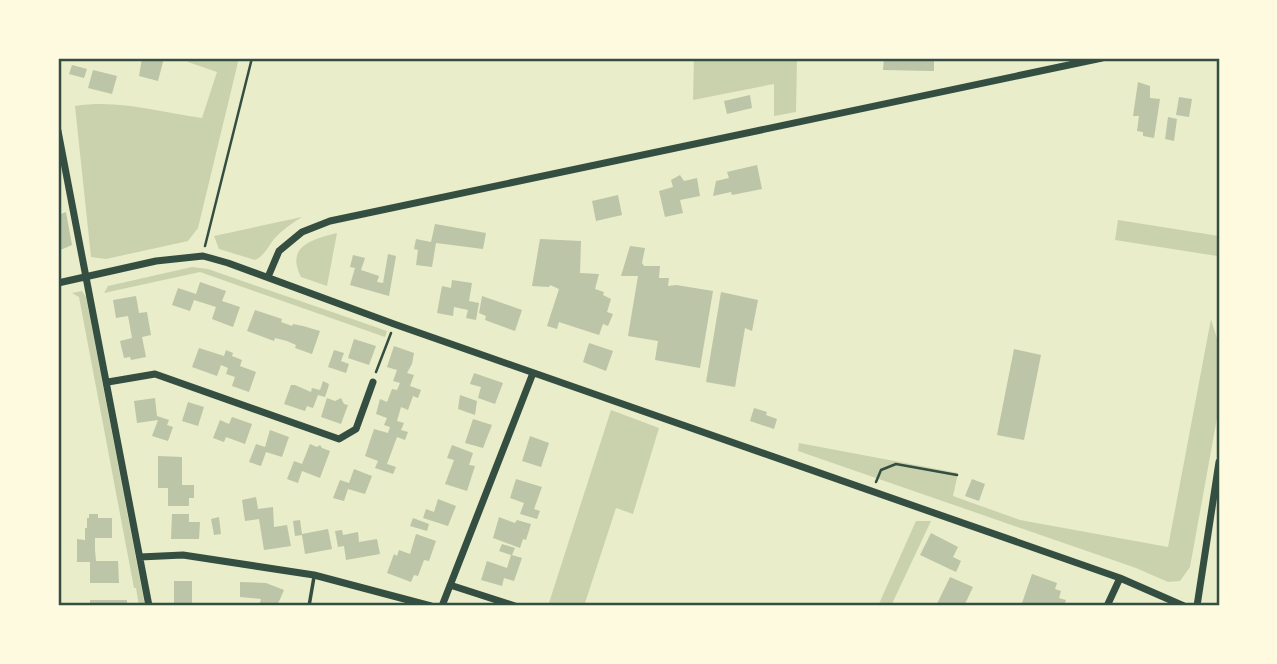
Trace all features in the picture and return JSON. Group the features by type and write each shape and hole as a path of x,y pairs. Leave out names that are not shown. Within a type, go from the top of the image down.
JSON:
{"street":[{"path":"268,277 279,251 302,232 330,221 1102,58"},
{"path":"58,131 149,606"},
{"path":"58,283 156,261 203,256 1120,578 1184,606"},
{"path":"442,606 533,373"},
{"path":"108,382 155,374 340,439 356,429 373,382"},
{"path":"1197,606 1219,462"},
{"path":"140,557 183,555 314,575 431,606"},
{"path":"1107,606 1120,578"},
{"path":"450,585 515,606"}],"lane":[{"path":"309,606 314,575"}],"path":[{"path":"203,256 252,58"},
{"path":"373,382 394,324"},
{"path":"873,492 881,470 897,464 957,475"}],"green space":[{"path":"189,58 239,58 198,228 188,241 106,259 91,257 75,106 123,105 202,118 217,72 188,62"},
{"path":"694,58 797,58 796,112 774,116 774,84 693,100"},
{"path":"302,217 280,233 255,260 219,249 214,236"},
{"path":"1118,220 1219,236 1217,256 1115,240"},
{"path":"337,233 327,286 301,277 296,258 299,251 311,241"},
{"path":"192,267 208,269 387,331 385,337 200,272 104,293 108,286"},
{"path":"82,291 86,297 145,606 139,606 134,588 79,297 72,293"},
{"path":"1211,319 1219,345 1219,407 1190,567 1180,581 1168,582 1136,568 798,451 799,443 958,473 953,496 1020,520 1168,547"},
{"path":"611,410 659,428 633,514 616,508 584,606 548,606"},
{"path":"916,521 931,521 891,606 878,606"}],"building":[{"path":"142,58 164,58 158,81 139,76"},
{"path":"884,58 934,58 934,71 883,70"},
{"path":"72,65 87,69 84,78 69,74"},
{"path":"93,70 117,76 112,94 88,88"},
{"path":"1138,82 1150,86 1150,98 1160,99 1154,138 1143,136 1143,132 1137,131 1139,116 1133,116"},
{"path":"750,95 752,108 727,114 724,101"},
{"path":"1179,97 1192,99 1189,117 1176,115"},
{"path":"1168,117 1177,119 1174,141 1165,139"},
{"path":"757,165 762,189 713,196 716,181 729,178 727,172"},
{"path":"680,175 684,181 697,178 700,196 680,200 683,213 665,217 659,191 673,187 671,180"},
{"path":"618,195 622,215 596,221 592,201"},
{"path":"66,212 72,245 58,251 58,215"},
{"path":"435,224 486,233 483,249 436,243 432,267 416,265 416,239 431,242"},
{"path":"540,239 581,241 580,273 599,274 595,289 604,292 603,295 611,299 607,312 613,314 608,326 603,324 599,335 559,322 557,329 547,326 559,289 550,285 532,286"},
{"path":"630,246 645,248 642,263 644,266 660,266 659,278 669,278 668,286 713,291 700,368 655,360 658,341 628,336 638,276 621,276"},
{"path":"388,254 396,256 389,296 350,285 355,268 350,267 353,255 365,258 361,270 379,276 377,282 383,283"},
{"path":"452,280 472,283 469,301 479,303 476,320 466,318 468,310 454,307 453,316 437,313 442,286 451,288"},
{"path":"200,282 226,291 222,301 240,307 233,327 212,319 216,307 194,300 190,311 172,305 178,288 196,294"},
{"path":"721,292 758,300 752,331 745,328 735,387 706,382"},
{"path":"136,296 139,313 147,312 151,335 142,337 146,357 131,360 130,357 124,358 120,341 132,338 128,316 116,318 113,300"},
{"path":"482,296 522,310 515,331 485,320 486,316 479,313"},
{"path":"255,310 282,319 281,322 292,326 293,324 320,331 312,354 295,348 296,345 287,341 275,338 274,341 247,331"},
{"path":"354,339 376,346 369,365 348,358"},
{"path":"589,343 613,351 606,371 583,362"},
{"path":"394,346 414,353 407,373 414,375 410,386 421,390 418,398 413,396 408,410 401,407 397,421 404,423 401,430 408,432 405,440 397,437 387,464 396,467 393,474 375,468 378,461 365,456 374,429 388,433 390,427 384,425 387,418 376,414 380,399 387,402 392,389 397,390 400,383 393,381 397,370 387,367"},
{"path":"199,348 224,356 226,350 242,360 240,366 256,372 249,392 232,386 235,377 226,374 228,368 221,365 217,376 192,367"},
{"path":"1014,349 1041,355 1024,440 997,435"},
{"path":"334,350 344,353 341,361 349,364 346,373 328,367"},
{"path":"474,373 503,383 495,404 478,398 481,387 470,384"},
{"path":"323,381 329,384 325,397 318,395 313,408 307,406 305,411 284,404 291,385 311,392 312,388 320,390"},
{"path":"460,395 477,401 475,415 458,409"},
{"path":"155,398 157,416 169,420 167,425 173,427 168,441 152,436 158,420 137,423 134,401"},
{"path":"327,398 335,401 341,398 344,404 348,405 341,424 321,417"},
{"path":"188,402 204,407 198,426 182,421"},
{"path":"754,408 777,419 774,429 750,421"},
{"path":"232,417 252,424 245,444 226,437 224,442 213,438 220,420 229,424"},
{"path":"473,419 492,425 483,448 465,443"},
{"path":"270,430 289,437 282,457 266,452 261,466 249,462 256,444 265,447"},
{"path":"530,436 549,443 541,467 522,461"},
{"path":"310,444 317,447 320,445 330,451 320,478 302,471 298,483 287,479 294,461 302,464"},
{"path":"452,445 473,453 469,465 475,466 467,491 445,484 454,460 447,458"},
{"path":"158,456 182,457 182,485 194,485 194,498 189,498 189,506 168,506 168,488 158,488"},
{"path":"354,469 372,476 365,494 348,489 344,501 333,498 340,480 349,483"},
{"path":"516,479 542,487 534,509 540,511 537,519 520,514 524,503 510,498"},
{"path":"972,479 985,484 979,501 965,496"},
{"path":"256,497 258,509 273,507 274,527 287,525 291,546 264,550 259,519 245,521 242,500"},
{"path":"438,499 456,506 448,526 423,518 426,509 434,512"},
{"path":"89,514 98,514 98,518 112,518 112,538 95,538 96,561 118,561 119,583 90,583 90,562 77,562 77,539 85,540"},
{"path":"172,514 189,514 189,522 200,522 199,539 171,539"},
{"path":"219,517 221,534 214,535 211,519"},
{"path":"499,517 515,523 517,520 531,524 526,540 523,539 520,548 493,538"},
{"path":"413,518 429,524 427,531 410,526"},
{"path":"300,520 302,534 328,529 332,549 305,554 302,535 295,536 293,521"},
{"path":"342,530 343,535 358,532 359,542 377,539 380,554 346,560 344,546 338,547 335,531"},
{"path":"931,533 958,547 953,557 961,561 956,572 920,555"},
{"path":"416,534 436,541 429,561 424,560 418,576 414,575 411,582 387,573 394,554 397,556 399,550 410,554"},
{"path":"502,544 515,548 512,555 522,558 514,581 504,578 502,586 481,580 487,561 507,568 511,555 499,551"},
{"path":"1032,574 1057,583 1055,589 1061,591 1059,598 1066,600 1064,606 1021,606"},
{"path":"950,577 973,587 964,606 936,606"},
{"path":"174,581 192,581 192,603 200,603 200,606 174,604"},
{"path":"240,582 266,583 284,590 277,606 259,606 261,599 240,597"},
{"path":"90,600 127,600 127,606 90,606"}]}
